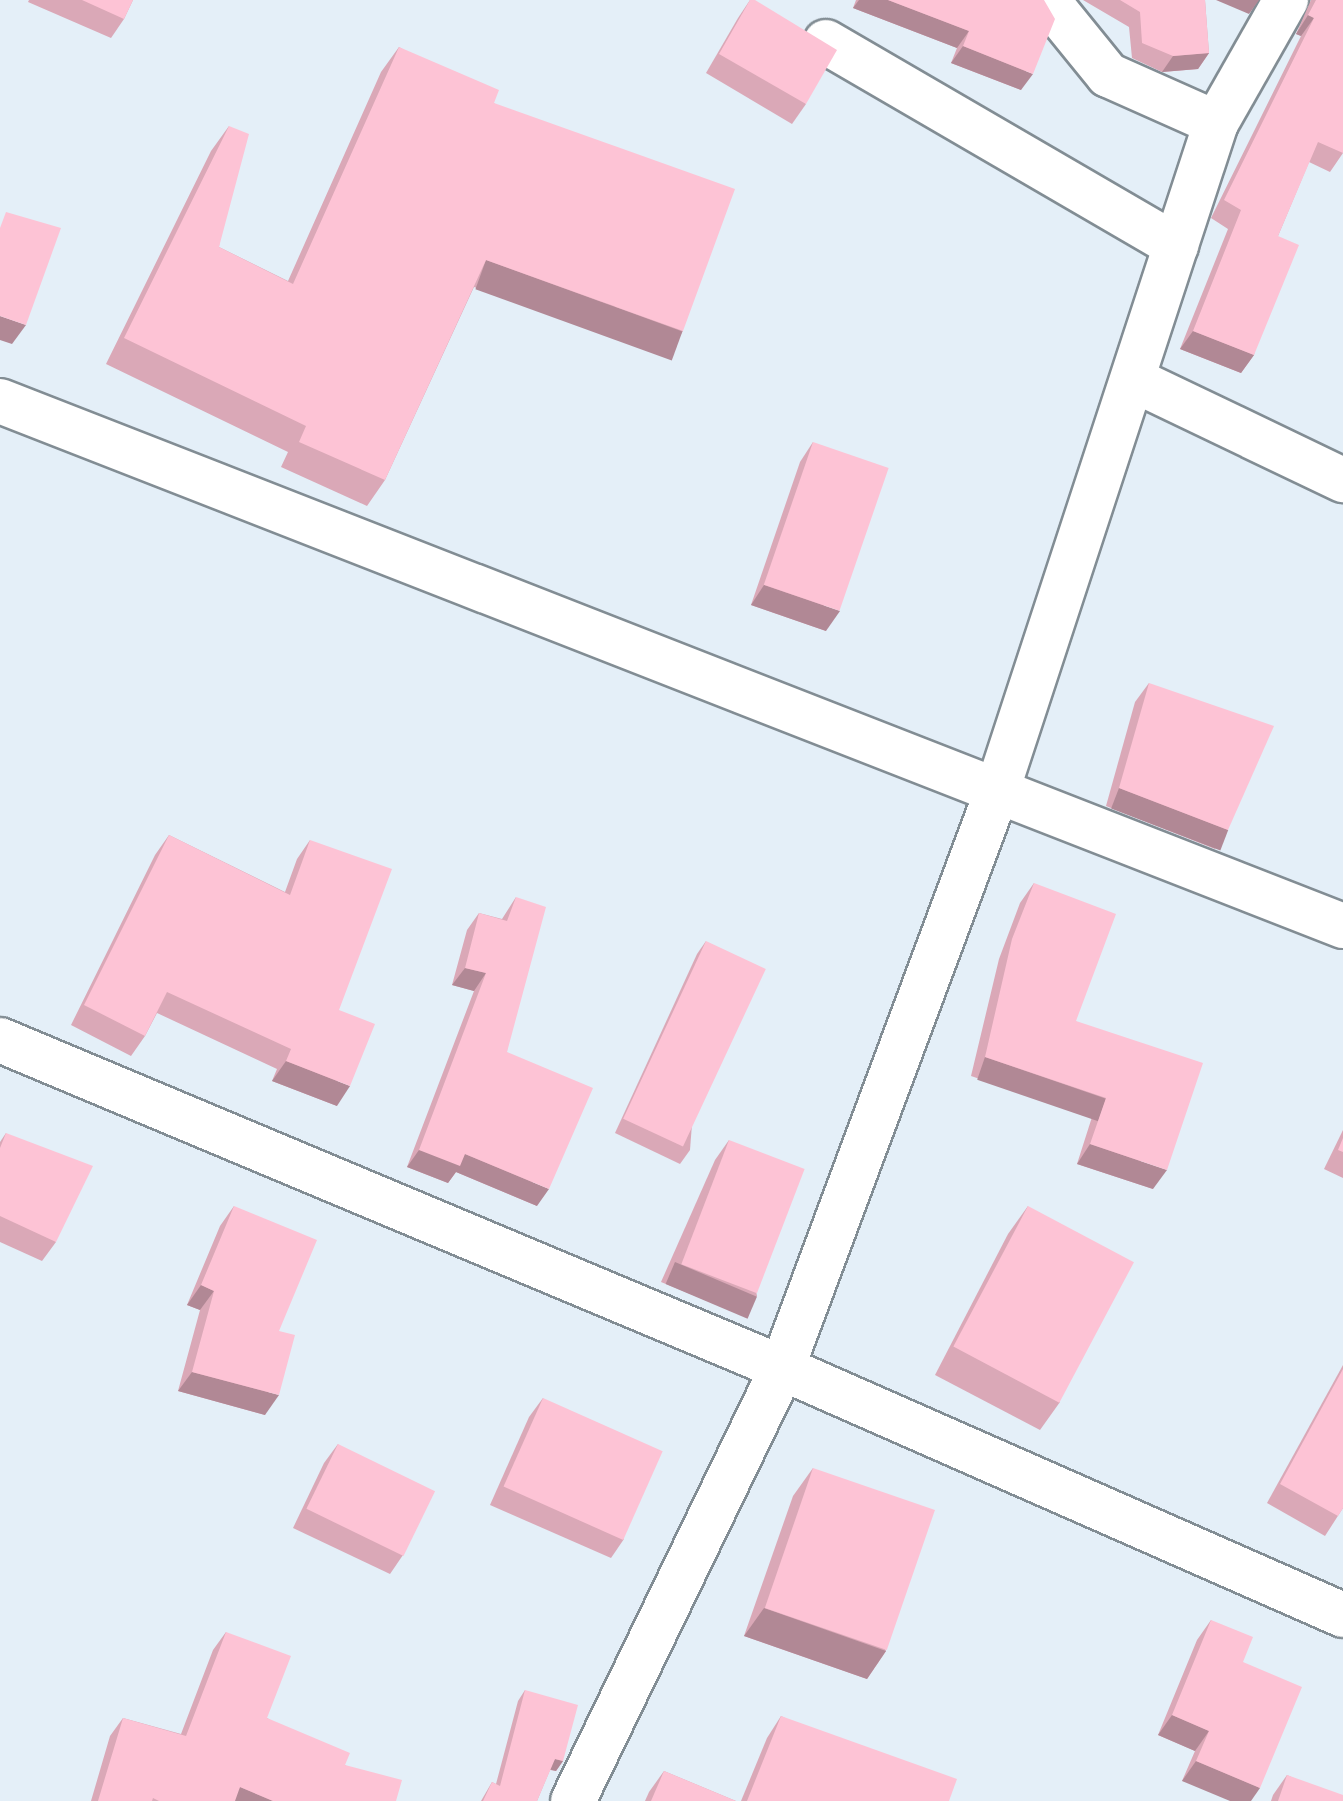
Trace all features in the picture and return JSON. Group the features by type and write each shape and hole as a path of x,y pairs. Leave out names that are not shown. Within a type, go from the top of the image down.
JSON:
{"street":[{"path":"1047,0 1108,75 1216,123"},
{"path":"573,1801 782,1368 996,794 1216,123 1286,0"},
{"path":"826,42 1176,246"},
{"path":"1134,380 1343,480"},
{"path":"0,401 996,794 1343,926"},
{"path":"0,1040 782,1368 1343,1615"}],"building":[{"path":"82,0 133,0 124,19"},
{"path":"750,0 755,0 837,50 806,104 719,54"},
{"path":"888,0 1044,0 1055,19 1033,74 963,46 969,31"},
{"path":"1120,0 1205,0 1209,53 1173,56 1142,43 1140,12"},
{"path":"1316,0 1343,0 1343,153 1318,142 1278,236 1299,245 1254,355 1193,331 1241,210 1224,200 1314,18 1308,15"},
{"path":"399,47 499,90 494,103 735,189 683,331 486,260 385,480 299,442 306,426 124,338 229,126 249,134 219,247 293,284"},
{"path":"6,212 61,228 26,325 0,316 0,228"},
{"path":"813,442 889,468 839,611 764,585"},
{"path":"1149,683 1274,726 1228,830 1119,788"},
{"path":"169,835 290,895 310,840 392,869 339,1010 375,1024 350,1086 286,1061 291,1049 167,992 145,1036 84,1005"},
{"path":"1034,883 1116,914 1076,1021 1203,1063 1167,1170 1090,1144 1106,1098 985,1057 1012,939"},
{"path":"516,897 546,907 507,1052 593,1088 549,1189 465,1154 460,1166 419,1150 486,973 465,968 479,913 507,921"},
{"path":"706,941 766,969 683,1147 623,1119"},
{"path":"6,1133 93,1166 56,1242 0,1216 0,1148"},
{"path":"729,1140 805,1169 757,1293 681,1264"},
{"path":"234,1206 317,1240 279,1331 295,1335 279,1395 192,1372 214,1291 201,1285"},
{"path":"1028,1206 1134,1262 1059,1403 953,1346"},
{"path":"1343,1369 1343,1508 1338,1516 1280,1484"},
{"path":"543,1398 663,1451 623,1540 504,1487"},
{"path":"338,1444 435,1491 404,1556 306,1509"},
{"path":"813,1468 935,1510 887,1650 765,1608"},
{"path":"1211,1620 1253,1637 1243,1662 1302,1687 1260,1788 1196,1761 1209,1731 1172,1715"},
{"path":"226,1632 291,1656 267,1718 350,1753 345,1765 402,1780 396,1801 273,1801 240,1787 235,1801 159,1801 153,1798 152,1801 98,1801 123,1718 186,1736"},
{"path":"525,1690 578,1705 563,1761 555,1759 537,1801 483,1801 492,1782 500,1786"},
{"path":"781,1716 957,1779 949,1801 747,1801"},
{"path":"664,1771 736,1801 651,1801"},
{"path":"1287,1775 1343,1795 1343,1801 1278,1801"}]}
